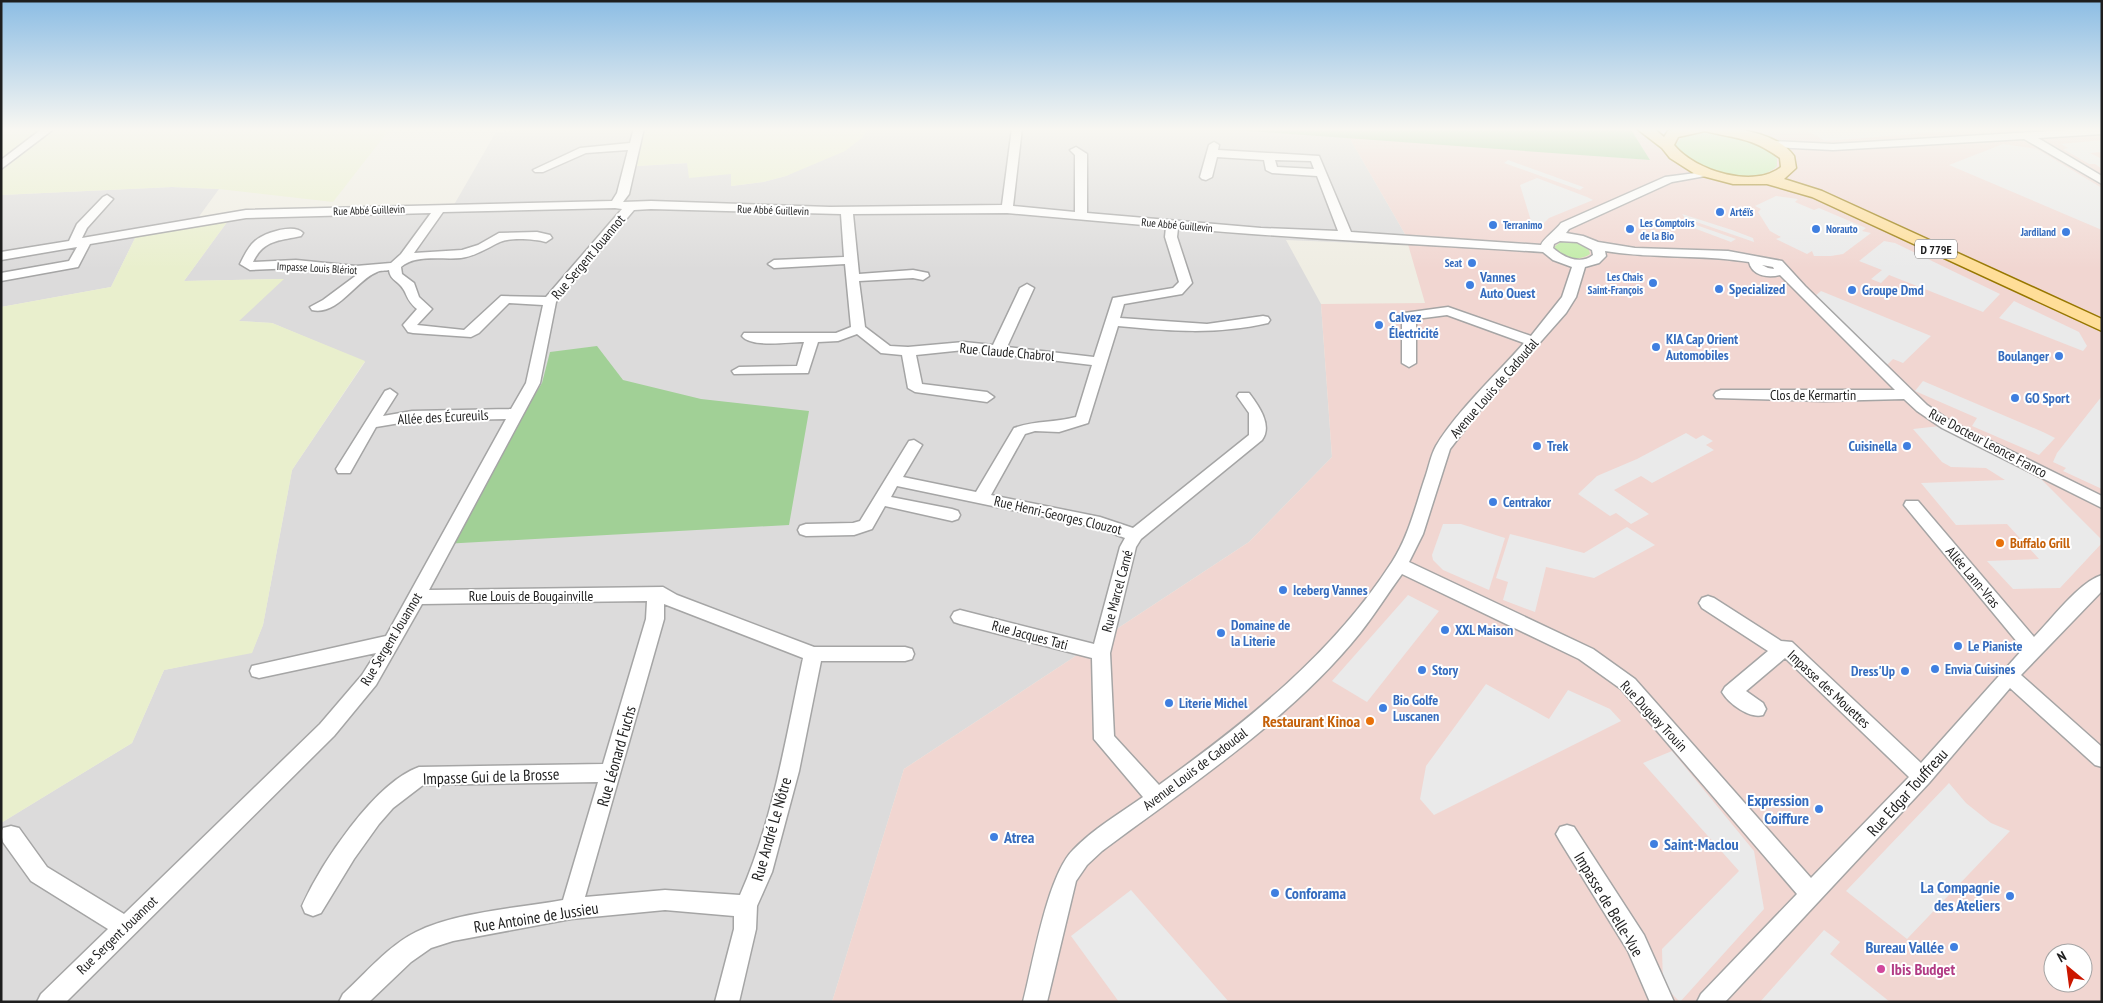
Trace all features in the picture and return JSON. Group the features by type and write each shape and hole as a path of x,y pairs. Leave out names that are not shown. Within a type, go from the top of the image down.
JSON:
{"main road":[{"path":"1715,175 1729,178 1768,179 1778,177 1779,175"},
{"name":"D 779E","path":"1806,175 1827,190 2102,317"},
{"name":"D 779E","path":"1768,179 1817,194 2102,326"}],"street":[{"path":"623,206 623,194 628,175"},
{"path":"1007,210 1011,175"},
{"path":"1081,175 1081,216"},
{"path":"1322,175 1346,235"},
{"path":"1669,179 1672,175"},
{"path":"1596,250 1593,261 1579,263 1563,260 1547,248 1548,242 1557,237 1565,226 1577,220 1669,179 1696,175"},
{"path":"1,277 74,264 80,242 81,228 107,199"},
{"name":"Rue Abbé Guillevin","path":"1,256 246,214 440,208 623,206 848,211 1007,210 1172,225 1547,248"},
{"name":"Rue Sergent Jouannot","path":"49,1002 327,730 369,680 418,597 434,561 533,383 550,301 623,206"},
{"path":"440,208 400,262 396,276 410,286 413,299 425,309 410,325 413,329 466,334 474,330 506,299 550,301"},
{"path":"749,336 754,339 838,337 858,329 846,216 848,211"},
{"path":"1577,220 1576,230 1579,238"},
{"name":"Rue Henri-Georges Clouzot","path":"981,498 1019,431 1034,426 1059,427 1083,420 1118,301 1177,291 1186,283 1171,236 1172,225"},
{"name":"Impasse Louis Blériot","path":"297,233 276,234 264,238 246,264 250,266 296,264 371,270 400,262 463,254 482,248 499,237 537,236 546,238"},
{"path":"1557,237 1579,238 1596,250 1715,256 1781,270"},
{"path":"774,264 851,260"},
{"path":"1563,260 1572,282"},
{"name":"Avenue Louis de Cadoudal","path":"1035,1002 1066,877 1079,858 1094,844 1238,739 1318,667 1354,628 1399,565 1415,534 1443,448 1471,412 1535,342 1567,300 1572,282 1578,274 1579,263"},
{"name":"Rue Docteur Leonce Franco","path":"1762,267 1800,289"},
{"path":"318,307 328,303 371,270"},
{"name":"Rue Docteur Leonce Franco","path":"1781,270 1790,276 1800,289 1906,394 1947,425 2101,503"},
{"path":"853,278 913,274 923,276"},
{"path":"999,348 1028,288"},
{"path":"1409,363 1409,316 1448,311 1535,342"},
{"path":"1113,321 1182,328 1248,324 1264,320"},
{"name":"Rue Claude Chabrol","path":"858,329 886,350 908,351 964,346 999,348 1100,362"},
{"path":"739,371 803,370 812,338"},
{"path":"908,351 915,388 987,397"},
{"name":"Allée des Écureuils","path":"344,469 390,394"},
{"name":"Clos de Kermartin","path":"1721,395 1824,396 1906,394"},
{"name":"Rue Marcel Carné","path":"1157,798 1104,739 1101,653 1128,547 1134,535 1257,437 1256,413 1244,396"},
{"name":"Allée des Écureuils","path":"371,423 412,416 515,414"},
{"path":"806,530 854,529 866,525 914,445"},
{"name":"Rue Henri-Georges Clouzot","path":"893,480 1100,523 1134,535"},
{"path":"881,500 952,515"},
{"name":"Allée Lann-Vras","path":"1912,504 2034,650"},
{"name":"Rue Duguay Trouin","path":"1399,565 1586,654 1628,684 1812,895"},
{"name":"Rue Edgar Touffreau","path":"1710,1002 1922,777 2009,676 2086,594 2102,582"},
{"name":"Rue Louis de Bougainville","path":"418,597 656,599 813,654"},
{"name":"Rue Léonard Fuchs","path":"571,909 655,618 656,599"},
{"path":"1708,603 1782,650"},
{"name":"Rue Jacques Tati","path":"960,616 1101,653"},
{"path":"259,671 392,642"},
{"name":"Impasse des Mouettes","path":"1756,709 1732,692 1785,647 1922,777"},
{"path":"813,654 905,654"},
{"name":"Rue André Le Nôtre","path":"727,1002 745,929 746,906 761,872 788,771 813,654"},
{"path":"2009,676 2102,759"},
{"name":"Impasse Gui de la Brosse","path":"313,906 354,838 405,785 419,776 611,773"},
{"name":"Impasse de Belle-Vue","path":"1567,834 1636,943 1662,1002"},
{"path":"11,835 39,874 125,927"},
{"name":"Rue Antoine de Jussieu","path":"351,1002 403,954 424,940 453,930 571,909 665,900 746,906"}],"shaded area":[{"path":"471,175 732,175 732,186 763,182 788,175 1371,175 1405,234 1408,245 1286,240 1321,304 1332,457 1249,542 904,769 832,1002 1,1002 1,823 132,743 164,670 252,652 263,625 292,470 365,362 272,323 238,321 283,279 184,281 230,218 451,210"},
{"path":"1371,175 2102,175 2102,1002 832,1002 904,769 1249,542 1332,457 1321,304 1425,303 1405,234"},
{"path":"1537,175 1550,175 1584,187 1580,190"},
{"path":"1972,175 2080,175 2102,188 2102,230"},
{"path":"1537,178 1593,200 1549,218 1541,226 1532,224 1520,185"},
{"path":"172,187 219,189 195,222 138,232 111,287 1,307 1,195"},
{"path":"1776,196 1798,199 1795,202 1814,210 1819,208 1866,228 1862,231 1871,233 1843,254 1814,256 1812,251 1807,254 1776,239 1781,237 1770,231 1758,212 1761,209 1755,206"},
{"path":"1682,214 1753,238 1754,242 1685,218"},
{"path":"1679,219 1736,239 1731,242 1675,221"},
{"path":"1884,241 1895,243 2000,294 1983,312 1889,275 1881,283 1871,279 1882,270 1859,261"},
{"path":"1821,291 1931,336 1903,363 1893,359 1886,366 1815,296"},
{"path":"2014,301 2079,332 2087,346 2083,351 1999,318"},
{"path":"1923,381 2055,438 2039,455 1972,426 1977,418 1915,391"},
{"path":"2102,396 2102,489 2063,471 2066,468 2053,462 2057,453"},
{"path":"1940,426 2042,480 2102,540 2102,543 2060,588 2013,589 1987,561 2039,559 2007,524 1956,525 1921,483 2005,480 1986,468 1951,467 1942,462 1913,429"},
{"path":"1686,433 1696,439 1703,435 1713,441 1706,445 1714,450 1652,483 1641,476 1614,490 1649,514 1631,524 1616,513 1610,516 1578,494 1597,476 1637,459"},
{"path":"1443,524 1461,524 1505,538 1489,590 1443,570 1433,560 1432,555"},
{"path":"1627,527 1655,545 1594,578 1546,567 1535,612 1503,600 1508,582 1496,578 1510,534 1584,553"},
{"path":"1408,595 1439,611 1367,702 1332,681"},
{"path":"1486,684 1549,719 1568,690 1610,709 1621,721 1434,815 1420,799 1426,766"},
{"path":"1672,751 1754,851 1764,909 1680,1002 1663,985 1662,949 1739,871 1643,763"},
{"path":"1949,783 1966,803 1991,823 2010,831 1907,939 1846,891"},
{"path":"1131,890 1229,1002 1119,1002 1071,936"},
{"path":"1824,930 1840,942 1830,954 1890,1002 1760,1002"}],"green space":[{"path":"1,175 354,175 333,202 219,189 172,187 1,195"},
{"path":"689,175 723,175 689,178"},
{"path":"731,175 789,175 763,182 731,186"},
{"path":"1734,175 1760,175 1748,176"},
{"path":"230,218 184,281 284,279 239,321 272,323 365,361 292,470 263,625 252,653 164,670 132,743 1,823 1,307 111,287 136,236"},
{"path":"1562,241 1583,244 1590,254 1581,258 1565,257 1554,247"},
{"path":"597,346 623,380 701,399 809,411 789,525 443,544 542,383 550,352"}],"place":[{"name":"Artéïs","path":"1720,212"},
{"name":"Terranimo","path":"1493,225"},
{"name":"Les Comptoirs de la Bio","path":"1630,229"},
{"name":"Norauto","path":"1816,229"},
{"name":"Jardiland","path":"2066,232"},
{"name":"Seat","path":"1472,263"},
{"name":"Les Chais Saint-François","path":"1653,283"},
{"name":"Vannes Auto Ouest","path":"1470,285"},
{"name":"Specialized","path":"1719,289"},
{"name":"Groupe Dmd","path":"1852,290"},
{"name":"Calvez Électricité","path":"1379,325"},
{"name":"KIA Cap Orient Automobiles","path":"1656,347"},
{"name":"Boulanger","path":"2059,356"},
{"name":"GO Sport","path":"2015,398"},
{"name":"Trek","path":"1537,446"},
{"name":"Cuisinella","path":"1907,446"},
{"name":"Centrakor","path":"1493,502"},
{"name":"Buffalo Grill","path":"2000,543"},
{"name":"Iceberg Vannes","path":"1283,590"},
{"name":"XXL Maison","path":"1445,630"},
{"name":"Domaine de la Literie","path":"1221,633"},
{"name":"Le Pianiste","path":"1958,646"},
{"name":"Envia Cuisines","path":"1935,669"},
{"name":"Story","path":"1422,670"},
{"name":"Dress'Up","path":"1905,671"},
{"name":"Literie Michel","path":"1169,703"},
{"name":"Bio Golfe Luscanen","path":"1383,708"},
{"name":"Restaurant Kinoa","path":"1370,721"},
{"name":"Expression Coiffure","path":"1819,809"},
{"name":"Atrea","path":"994,837"},
{"name":"Saint-Maclou","path":"1654,844"},
{"name":"Conforama","path":"1275,893"},
{"name":"La Compagnie des Ateliers","path":"2010,896"},
{"name":"Bureau Vallée","path":"1954,947"},
{"name":"Ibis Budget","path":"1881,969"}]}
